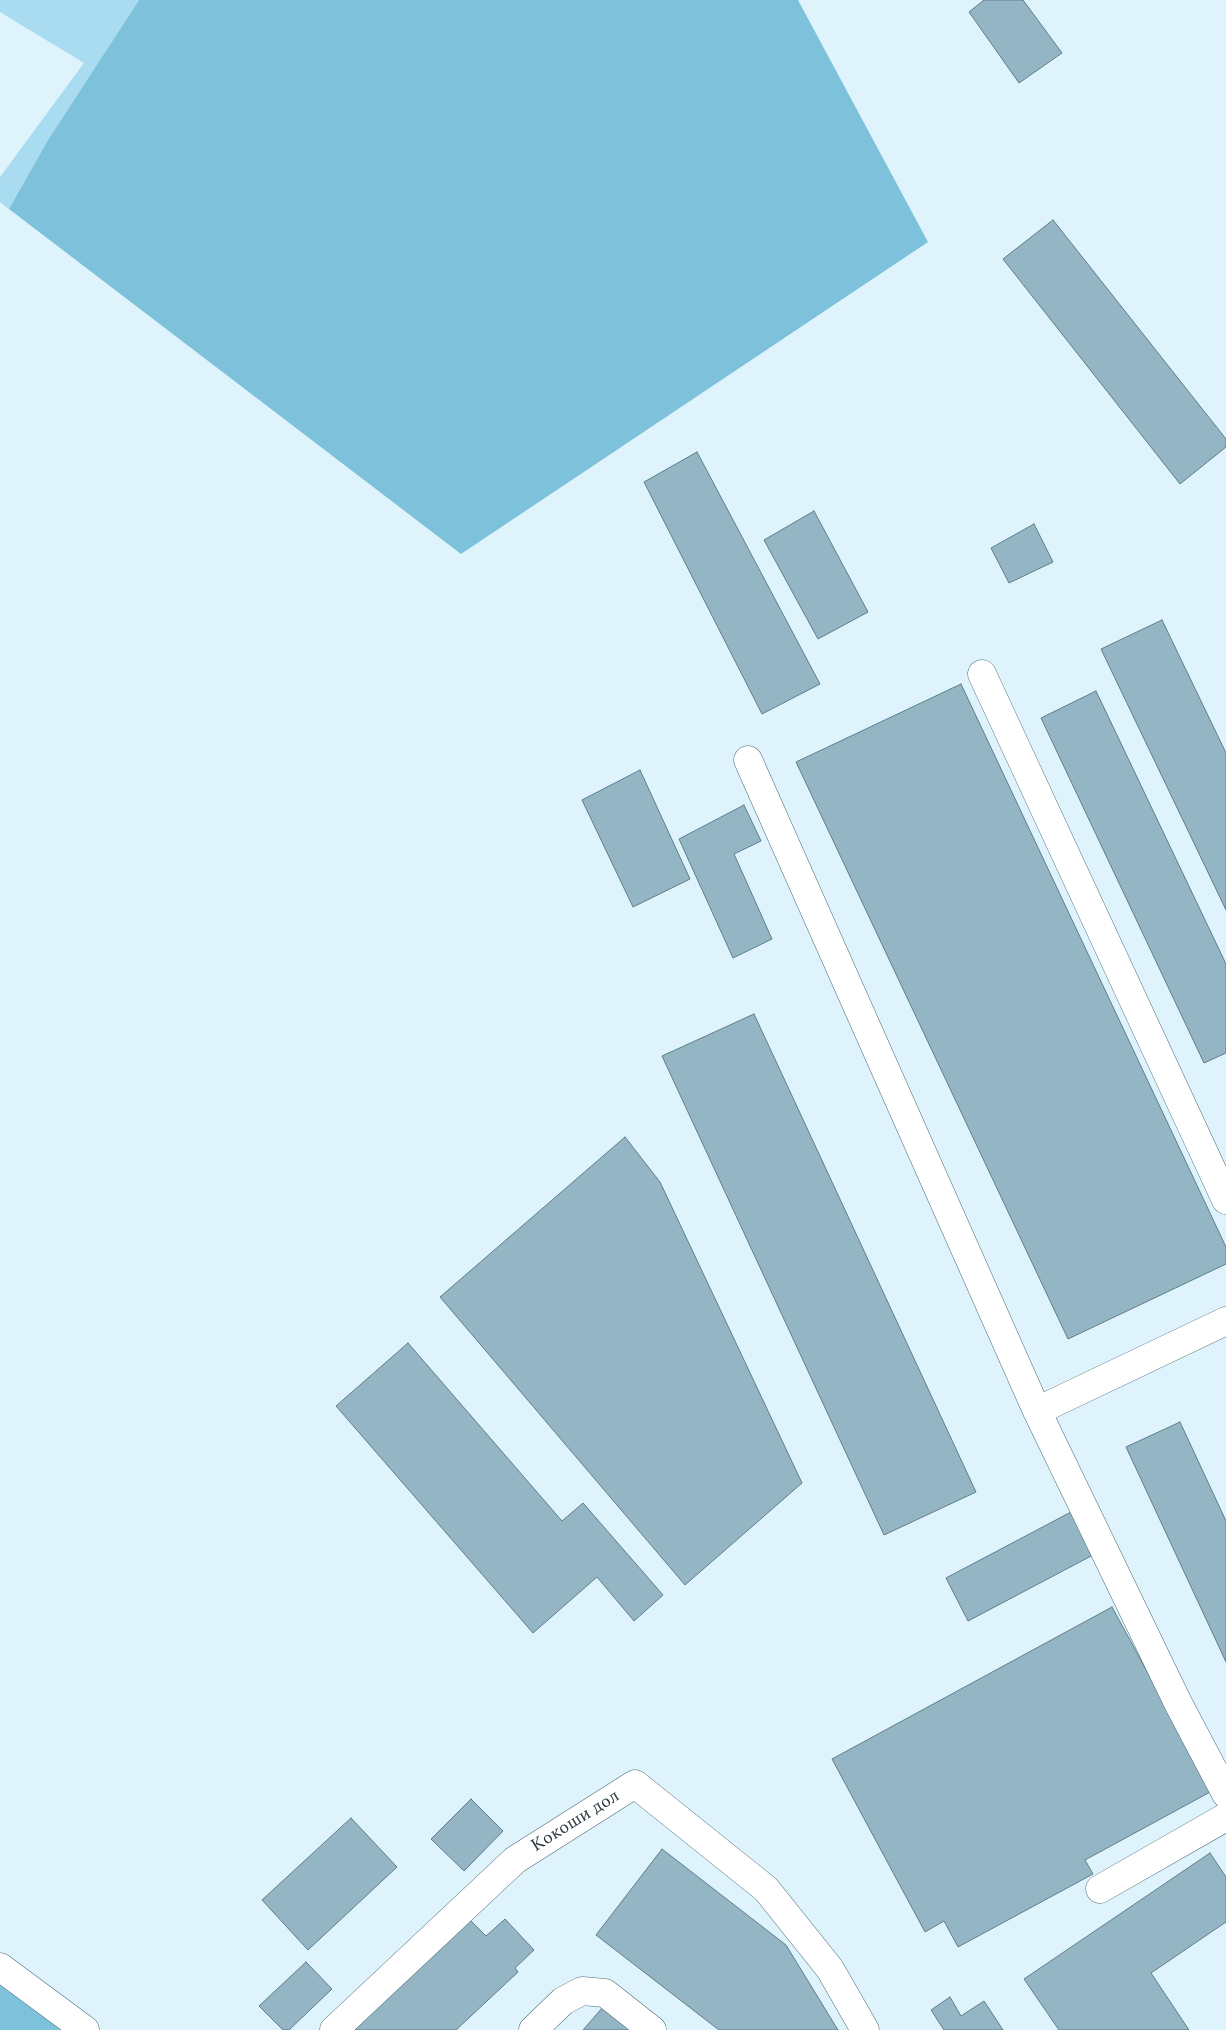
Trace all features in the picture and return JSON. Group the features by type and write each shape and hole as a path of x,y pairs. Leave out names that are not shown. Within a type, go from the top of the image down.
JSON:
{"street":[{"path":"982,674 1226,1200"},
{"path":"748,760 1037,1411 1178,1703 1226,1794"},
{"path":"1037,1411 1226,1321"},
{"name":"Кокоши дол","path":"334,2030 515,1860 635,1784 766,1889 830,1969 865,2030"},
{"path":"1100,1889 1226,1817"},
{"path":"0,1967 85,2030"},
{"path":"533,2030 563,2001 582,1991 604,1992 652,2030"}],"shaded area":[{"path":"0,0 139,0 48,140 9,209 0,202 0,177 84,63 0,12"},
{"path":"139,0 798,0 928,242 461,554 9,209 48,140"},
{"path":"0,1972 75,2030 0,2030"}],"building":[{"path":"984,0 1023,0 1062,53 1019,83 969,12"},
{"path":"1053,220 1226,439 1226,447 1180,484 1003,259"},
{"path":"697,452 820,684 762,714 644,482"},
{"path":"814,511 868,612 818,639 764,540"},
{"path":"1034,524 1053,562 1009,583 991,548"},
{"path":"1162,620 1226,753 1226,910 1101,649"},
{"path":"961,684 1226,1247 1226,1264 1068,1339 796,762"},
{"path":"1096,691 1226,964 1226,1053 1204,1063 1041,718"},
{"path":"640,770 690,879 633,907 582,800"},
{"path":"744,805 761,841 734,854 772,939 733,958 679,839"},
{"path":"754,1014 976,1492 884,1535 662,1056"},
{"path":"625,1137 660,1182 802,1483 685,1585 440,1297"},
{"path":"408,1343 562,1521 583,1503 663,1595 634,1621 597,1577 533,1633 336,1406"},
{"path":"1180,1422 1226,1521 1226,1662 1126,1447"},
{"path":"1071,1512 1093,1555 968,1621 946,1578"},
{"path":"1112,1607 1212,1791 1085,1860 1093,1874 958,1947 944,1921 925,1932 832,1759"},
{"path":"471,1799 503,1831 464,1871 431,1839"},
{"path":"351,1818 397,1867 308,1950 262,1900"},
{"path":"662,1849 786,1945 838,2030 719,2030 596,1935"},
{"path":"1210,1853 1226,1877 1226,1922 1151,1973 1189,2030 1059,2030 1024,1979"},
{"path":"466,1916 486,1936 505,1919 534,1950 515,1968 518,1972 456,2030 345,2030"},
{"path":"306,1962 332,1989 289,2030 283,2030 259,2006"},
{"path":"950,1997 961,2016 984,2001 1003,2030 944,2030 931,2010"},
{"path":"603,2007 633,2030 583,2030"}]}
